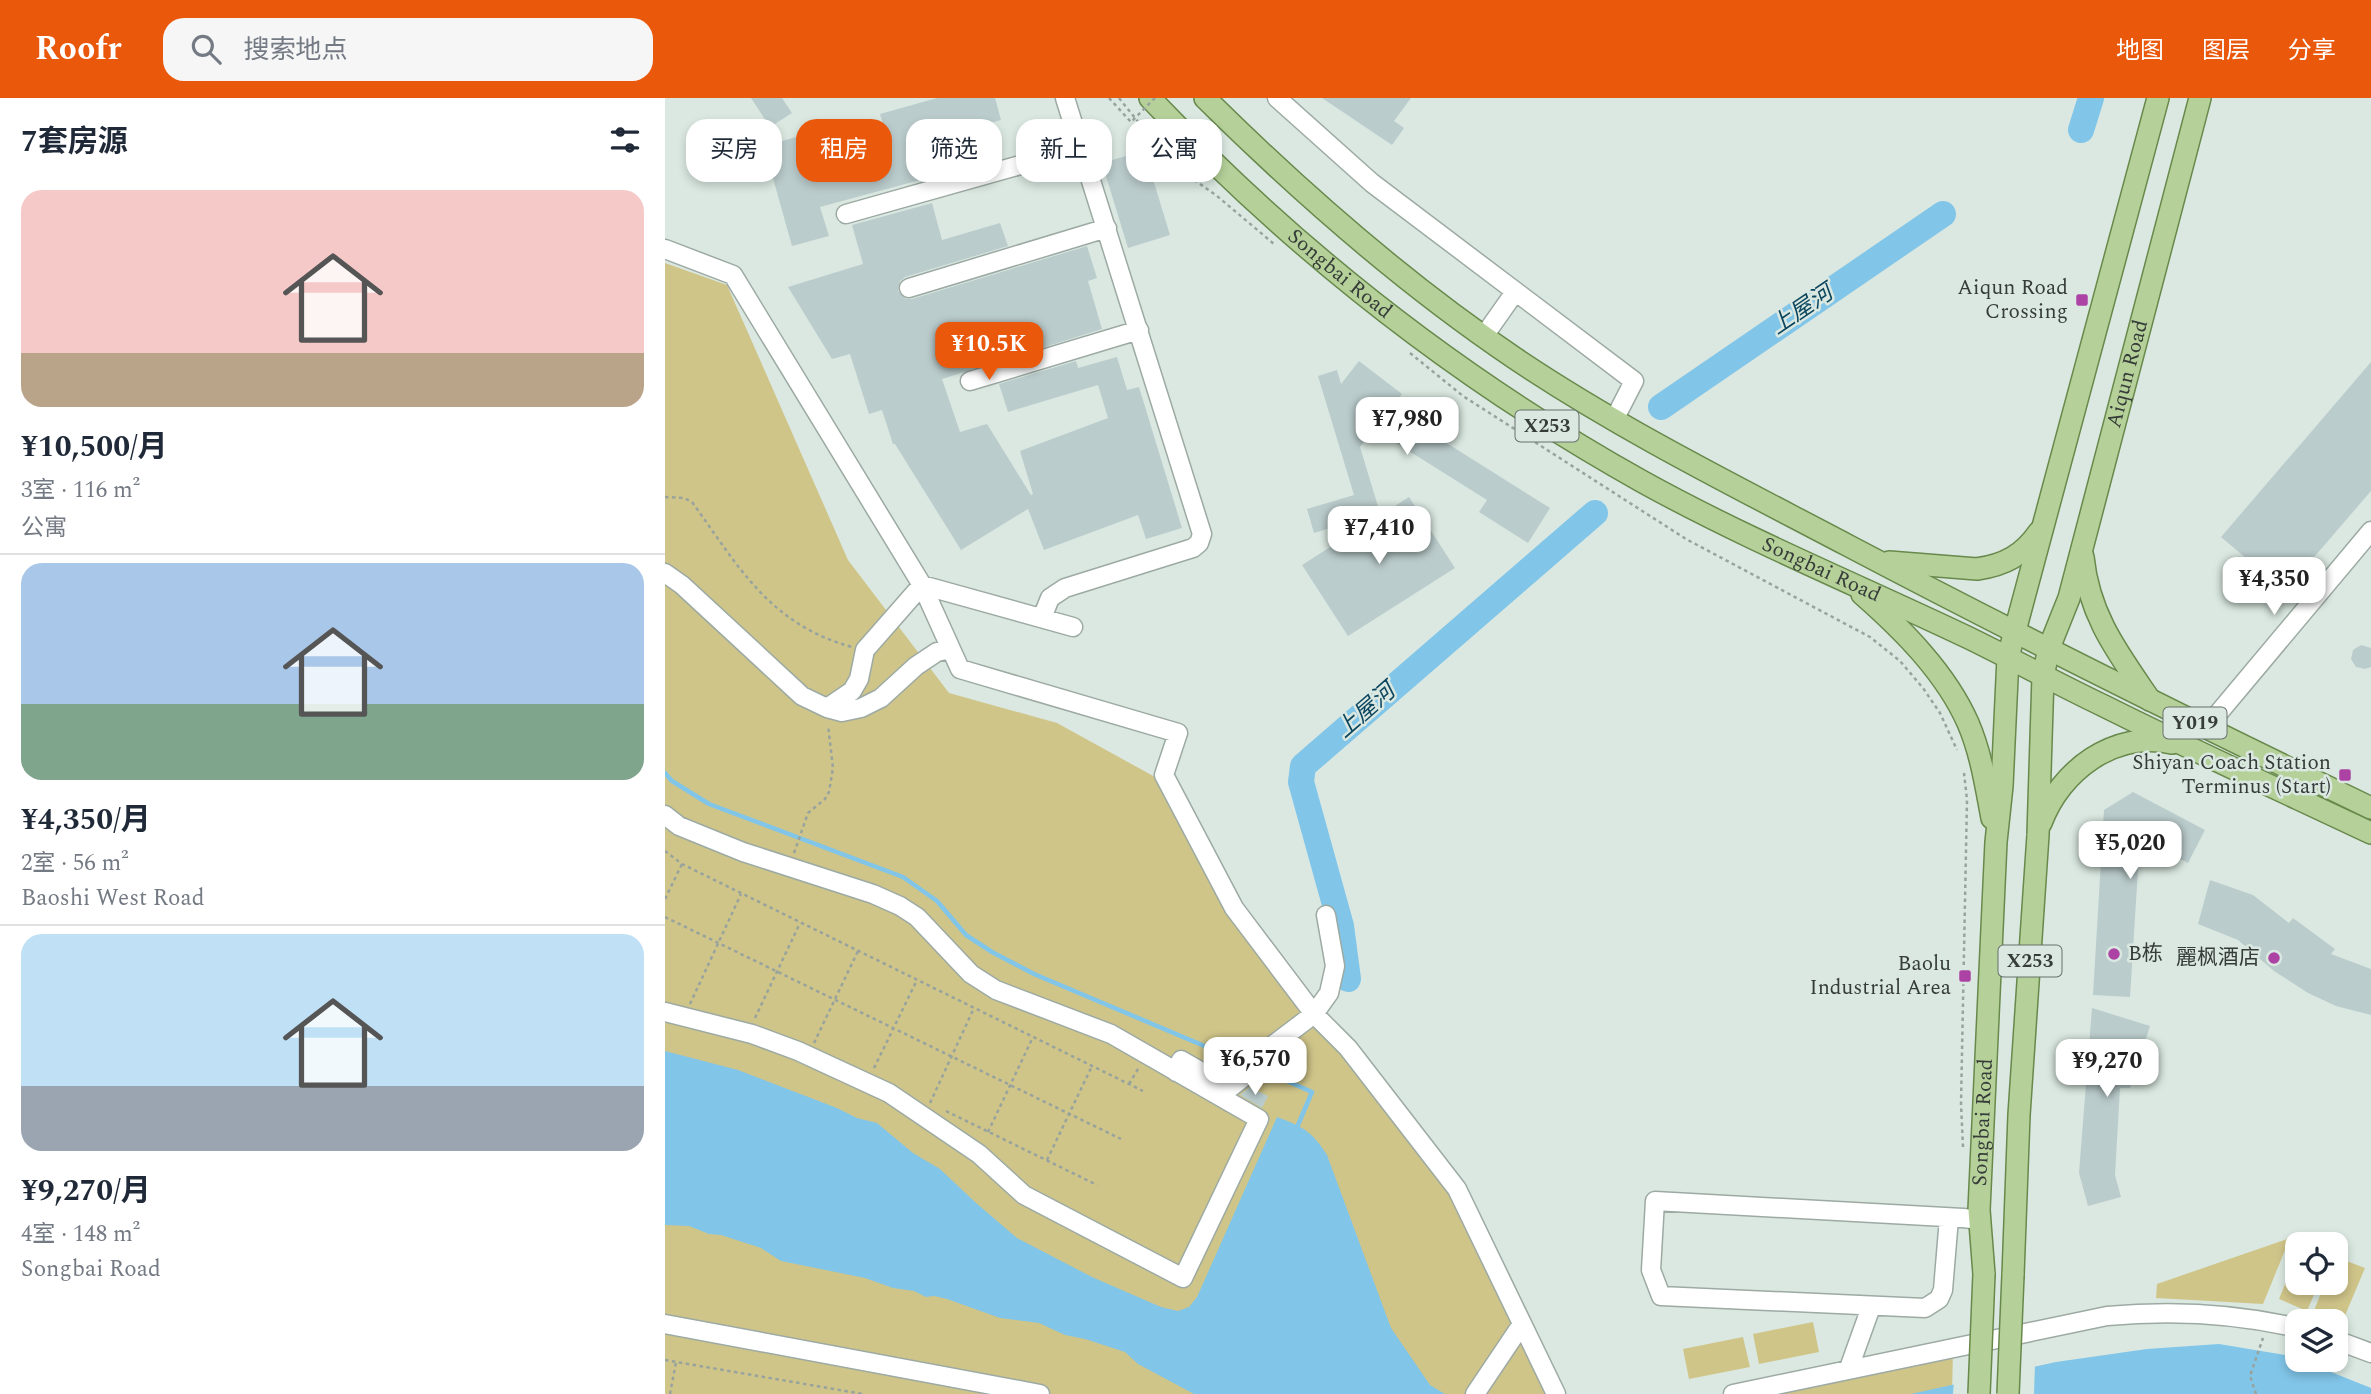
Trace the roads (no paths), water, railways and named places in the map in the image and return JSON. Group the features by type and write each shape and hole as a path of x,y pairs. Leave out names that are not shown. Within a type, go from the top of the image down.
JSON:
{"main road":[{"name":"Songbai Road","path":"1150,98 1215,163 1309,249 1399,323 1544,424 1696,510 2008,657 2002,786 1996,842 1980,1220 1984,1274 1979,1394"},
{"name":"Songbai Road","path":"1205,98 1334,220 1484,336 1614,420 1878,561 2049,648 2043,676 2038,835 2019,1115 2008,1394"},
{"name":"Aiqun Road","path":"2008,657 2158,98"},
{"name":"Aiqun Road","path":"2049,648 2069,598 2200,98"},
{"path":"1878,561 1977,569 1991,567 2010,561 2025,550 2043,524"},
{"path":"2083,545 2084,568 2097,615 2108,638 2151,702"},
{"path":"1841,578 1891,621 1955,697 1980,759 1996,842"},
{"name":"Y019","path":"2049,648 2151,702 2371,808"},
{"name":"Y019","path":"2008,657 2185,746 2371,833"},
{"path":"2038,835 2054,796 2077,768 2091,757 2126,744 2166,742 2185,746"}],"street":[{"path":"1065,98 1072,119"},
{"path":"1277,98 1372,183 1634,381 1614,420"},
{"path":"846,214 1016,166"},
{"path":"1042,618 1050,598 1065,588 1193,548 1199,543 1202,534 1092,182"},
{"path":"909,288 1107,228"},
{"path":"665,249 733,275 922,585 960,669 1178,733 1164,775 1234,908 1314,1014 1348,1048 1457,1189 1556,1394"},
{"path":"1484,336 1515,292"},
{"path":"970,381 1139,330"},
{"path":"2206,728 2371,531"},
{"path":"665,573 682,585 802,696 842,712 861,708 881,698 916,666 937,652 951,649"},
{"path":"922,585 1073,626"},
{"path":"827,708 852,691 859,679 865,650 922,585"},
{"path":"665,815 679,826 743,852 873,894 900,906 917,917 971,974 996,990 1087,1024 1259,1119 1183,1278 1024,1195 979,1154 889,1093 798,1051 752,1034 665,1012"},
{"path":"1176,1072 1181,1060 1230,1088 1314,1014 1329,993 1335,966 1326,915"},
{"path":"1949,1218 1943,1290 1939,1299 1925,1308 1661,1296 1651,1270 1655,1201 1949,1218 1980,1220"},
{"path":"1849,1368 1871,1307"},
{"path":"1733,1394 2106,1316 2193,1313 2285,1325"},
{"path":"665,1324 1040,1394"},
{"path":"1475,1394 1523,1324"},
{"path":"2348,1344 2371,1353"}],"water":[{"path":"665,1051 738,1070 857,1118 877,1123 913,1153 940,1169 1017,1238 1092,1277 1161,1307 1178,1311 1189,1307 1197,1297 1277,1117 1293,1124 1312,1135 1327,1155 1391,1328 1430,1385 1445,1394 1194,1394 1138,1364 1125,1352 1065,1335 1039,1323 1000,1318 947,1299 926,1297 914,1291 893,1288 865,1278 781,1261 761,1248 721,1235 709,1234 689,1226 665,1225"},
{"path":"2219,1344 2285,1355 2285,1372 2331,1372 2371,1388 2371,1394 1911,1394 2056,1362 2147,1349"}],"waterway":[{"name":"上屋河","path":"2081,130 2091,98"},
{"name":"上屋河","path":"1661,407 1943,214"},
{"name":"上屋河","path":"1348,979 1341,926 1301,782 1303,766 1595,513"},
{"path":"665,773 672,781 709,804 903,877 937,901 966,935 1034,974 1247,1064"},
{"path":"1255,1067 1312,1092 1298,1125"}],"place":[{"name":"Aiqun Road Crossing","path":"2082,300"},
{"name":"Shiyan Coach Station Terminus (Start)","path":"2345,775"},
{"name":"B栋","path":"2114,954"},
{"name":"麗枫酒店","path":"2274,958"},
{"name":"Baolu Industrial Area","path":"1965,976"}]}
